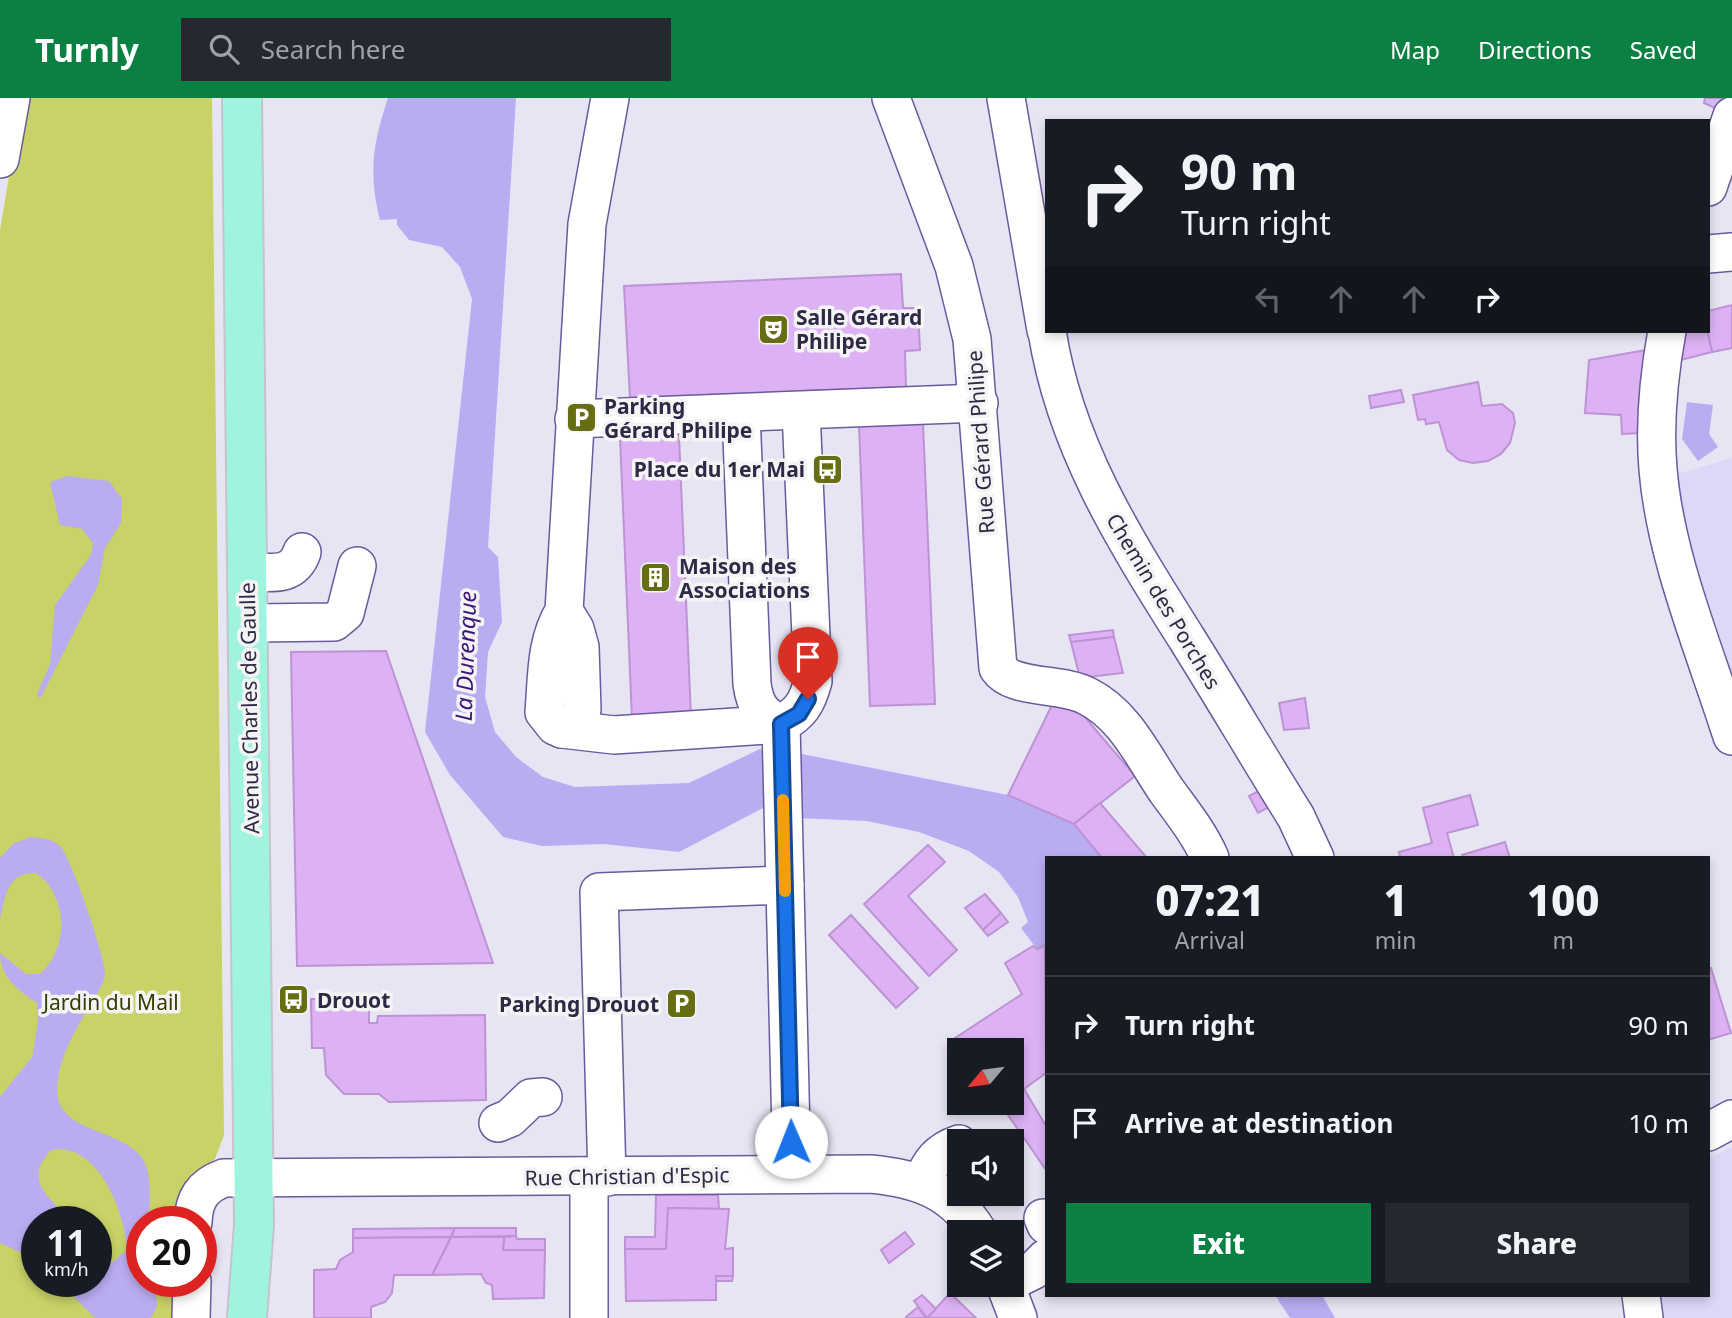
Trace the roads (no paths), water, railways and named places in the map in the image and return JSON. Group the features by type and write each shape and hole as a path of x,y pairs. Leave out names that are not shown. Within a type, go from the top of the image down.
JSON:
{"main road":[{"name":"Avenue Charles de Gaulle","path":"242,98 254,1179 254,1225 247,1318"}],"street":[{"path":"0,159 11,98"},
{"path":"610,98 587,224 564,611 554,627 549,648 544,712 555,726 562,729 614,735 781,739"},
{"name":"Rue Gérard Philipe","path":"891,98 954,266 972,339 979,403 994,654 1004,676 1016,682 1070,688 1101,704 1141,750 1201,838 1209,856"},
{"name":"Chemin des Porches","path":"1006,98 1038,218 1045,317"},
{"path":"1710,181 1732,116"},
{"path":"1710,254 1732,252"},
{"name":"Chemin des Porches","path":"1046,333 1059,386 1086,461 1113,520 1296,817 1314,856"},
{"path":"1667,333 1657,422 1661,496 1675,557 1732,736"},
{"path":"574,419 979,403"},
{"path":"781,739 808,699 813,681 801,411"},
{"path":"741,413 752,684 755,702 781,739 792,1174"},
{"path":"248,572 289,572 298,564 302,552"},
{"path":"248,623 334,622 345,613 357,566"},
{"path":"589,1318 598,1177 599,892 785,885"},
{"path":"498,1123 510,1118 531,1098 543,1097"},
{"path":"1710,1131 1732,1119"},
{"path":"922,1182 929,1164 947,1151"},
{"name":"Rue Christian d'Espic","path":"196,1206 203,1188 224,1178 870,1174 922,1182 955,1203 968,1220"},
{"path":"1012,1303 1034,1270 1045,1259"},
{"path":"191,1318 192,1297"},
{"path":"1641,1297 1644,1318"}],"water":[{"name":"La Durenque","path":"388,98 516,98 488,547 498,557 502,622 488,652 485,697 495,732 516,757 543,777 575,787 689,783 760,749 766,753 797,753 1008,795 1074,824 1101,856 1045,856 1045,945 1037,949 1021,928 1028,922 1018,897 999,872 969,851 919,832 867,821 797,818 767,806 679,852 604,844 542,846 503,837 450,775 425,732 472,299 460,267 442,247 409,240 397,225 397,219 380,220 373,172 379,130"},
{"path":"1687,402 1713,405 1709,434 1718,447 1698,461 1682,439"},
{"path":"68,476 109,481 122,499 121,523 105,548 98,585 40,699 37,694 50,664 55,605 91,555 93,543 82,529 60,525 50,482"},
{"path":"30,837 53,841 60,846 80,888 95,931 105,976 69,1044 58,1076 57,1088 59,1102 66,1113 89,1128 129,1146 144,1161 149,1177 150,1206 126,1206 126,1242 114,1199 95,1168 82,1156 68,1150 51,1150 42,1162 39,1180 56,1206 21,1206 21,1253 0,1243 0,1097 32,1057 38,1022 37,1003 17,988 7,976 0,953 26,974 40,974 57,950 61,922 54,894 36,873 26,874 13,881 6,895 0,920 0,858 13,844"},
{"path":"126,1251 126,1297 156,1297 157,1306 151,1318 95,1318 74,1297 112,1297 113,1262"},
{"path":"1276,1297 1323,1297 1335,1318 1290,1318"}],"place":[{"name":"Salle Gérard Philipe","path":"773,329"},
{"name":"Parking Gérard Philipe","path":"581,418"},
{"name":"Place du 1er Mai","path":"828,469"},
{"name":"Maison des Associations","path":"656,578"},
{"name":"Drouot","path":"294,1000"},
{"name":"Parking Drouot","path":"682,1004"}],"park label":[{"name":"Jardin du Mail","path":"111,1002"}]}
